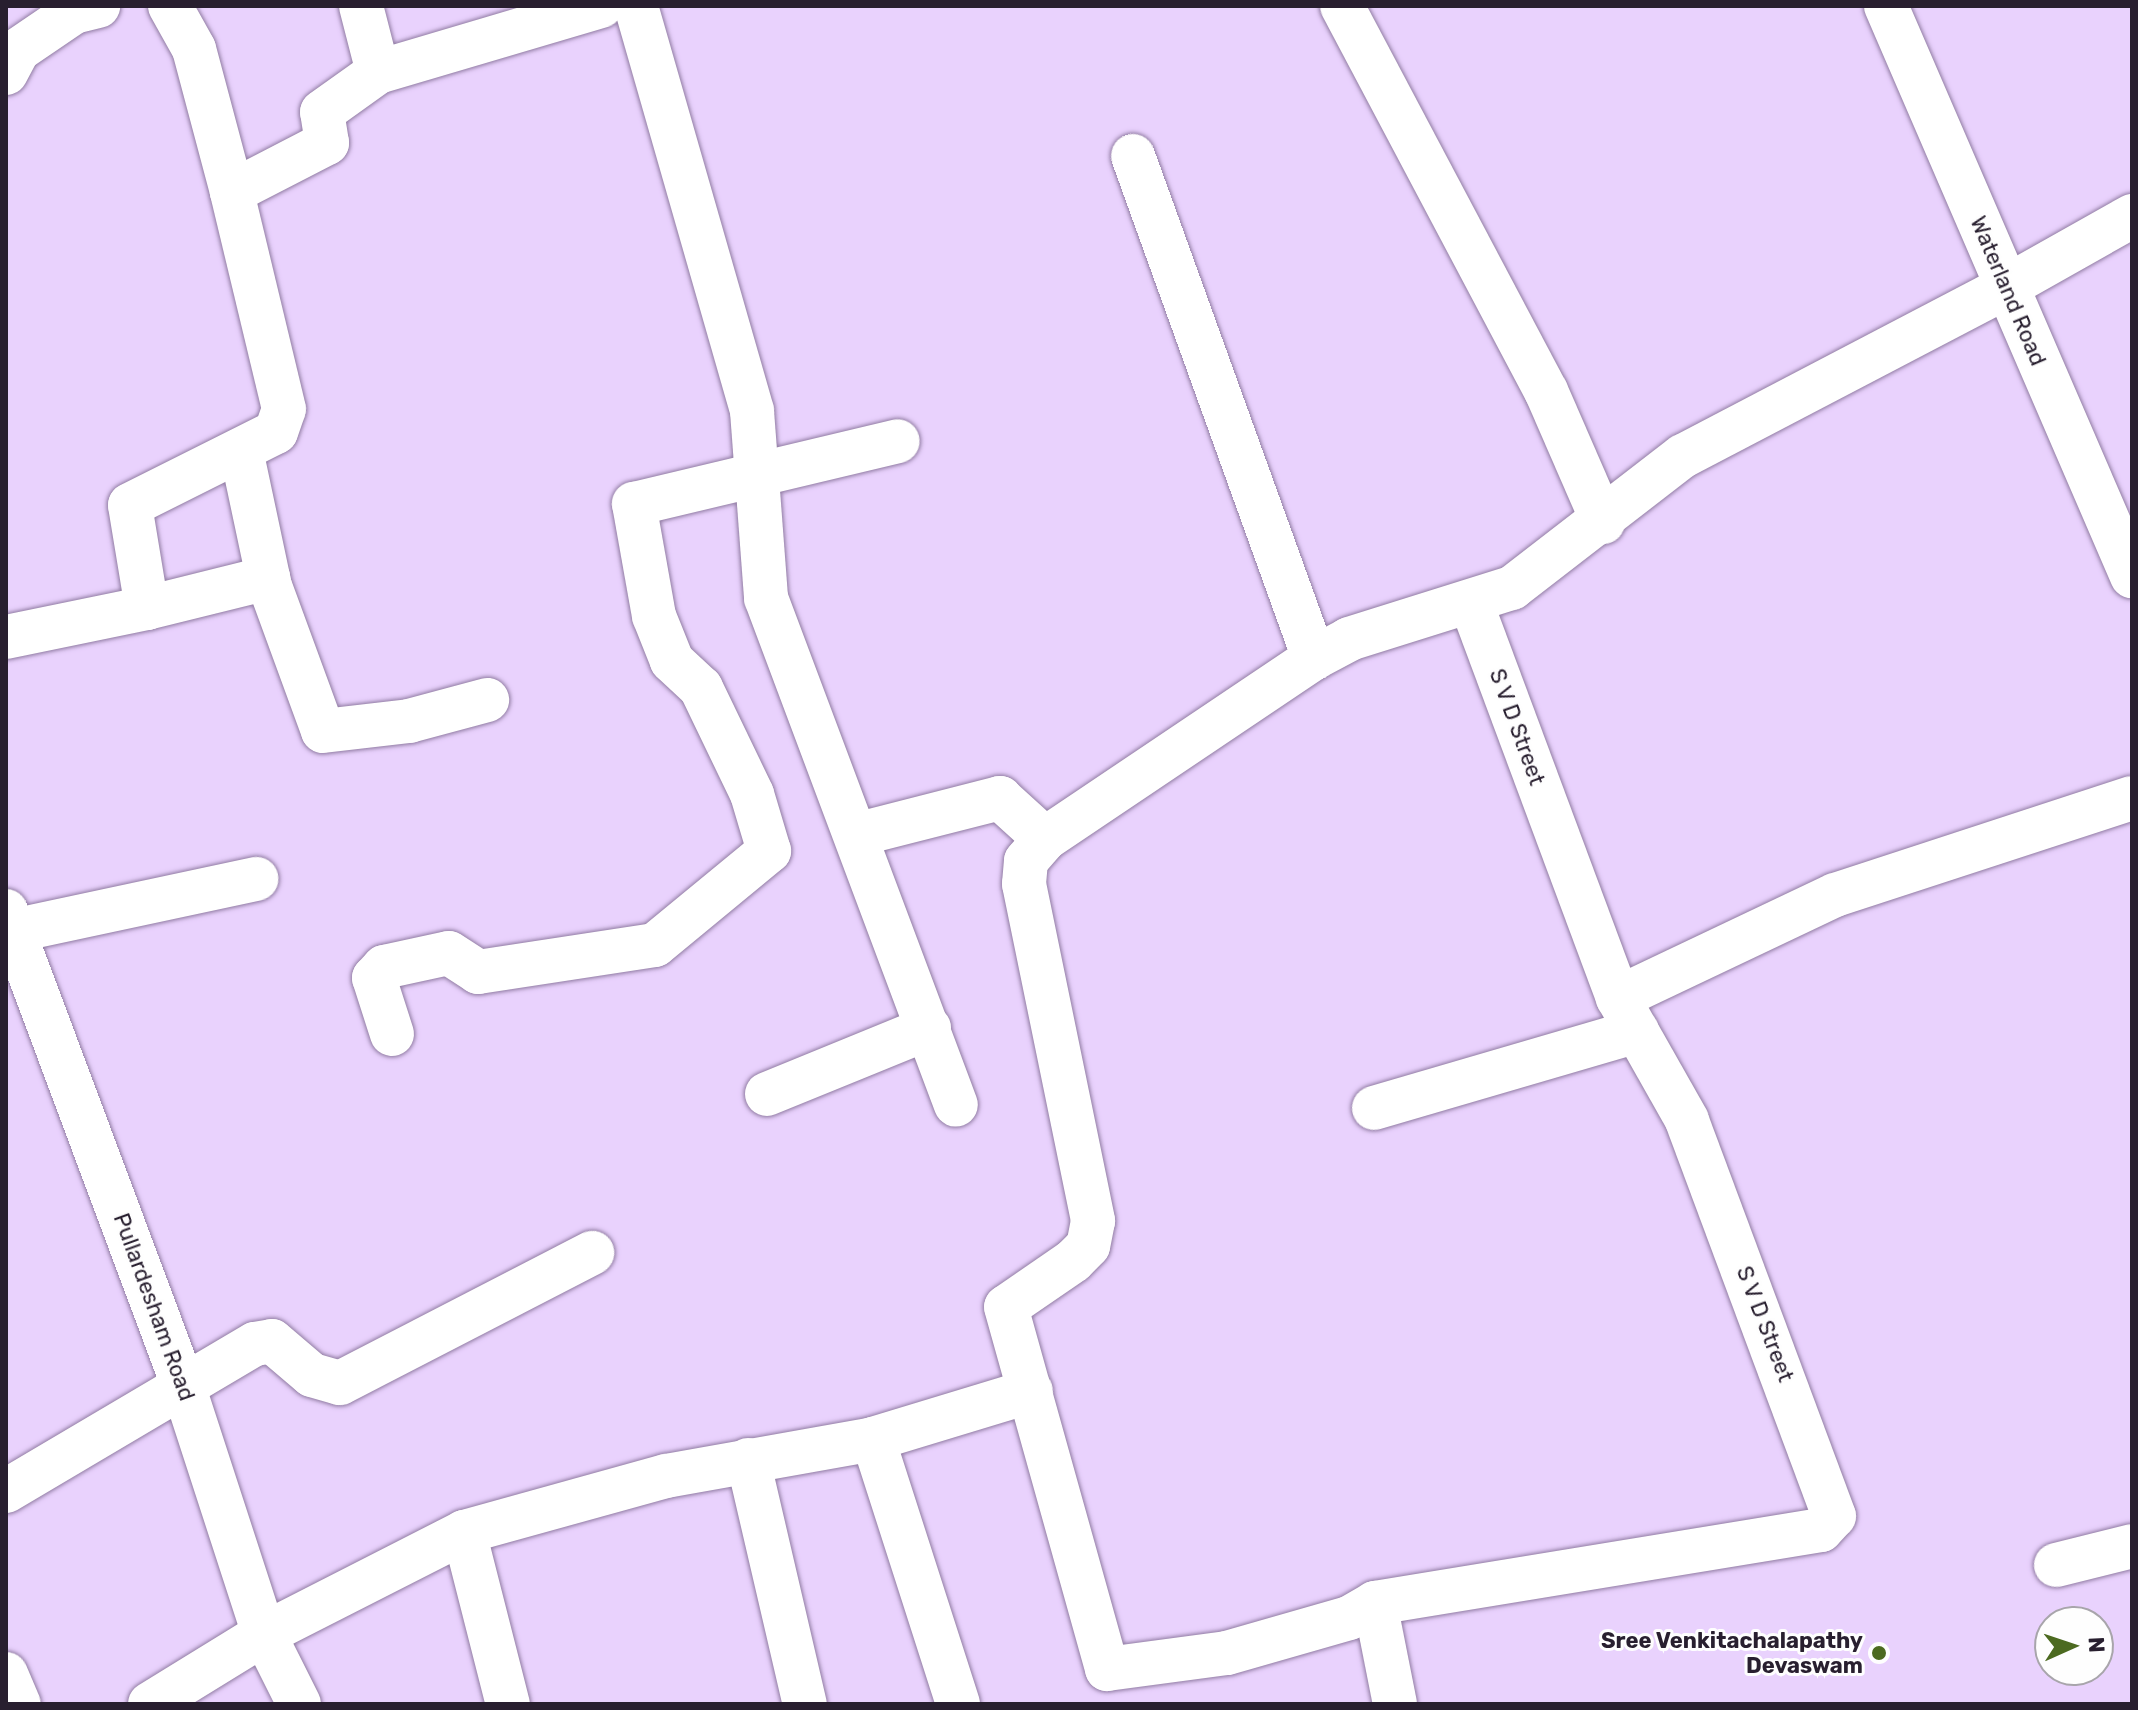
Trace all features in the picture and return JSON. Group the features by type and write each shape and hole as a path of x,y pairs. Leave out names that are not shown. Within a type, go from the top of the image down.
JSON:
{"street":[{"path":"6,73 18,50 74,12 98,6"},
{"path":"147,608 130,505 276,432 284,409 194,49 170,6"},
{"path":"361,6 378,72"},
{"path":"232,192 327,143 322,112 378,72 601,6"},
{"path":"636,6 752,411 753,478 766,598 859,834 956,1105"},
{"path":"1342,6 1546,391 1603,522"},
{"name":"Waterland Road","path":"1886,6 2132,576"},
{"path":"1133,156 1314,658"},
{"path":"1395,1704 1375,1603 1349,1618 1227,1653 1107,1669 1006,1307 1073,1261 1088,1246 1093,1221 1024,884 1026,861 1045,839 1314,658 1349,639 1472,605 1512,588 1603,522 1683,456 2006,287 2132,216"},
{"path":"392,1034 374,978 384,967 449,953 478,972 655,945 769,851 752,794 701,688 672,661 654,616 634,504 898,441"},
{"path":"241,450 268,578 323,731 409,721 487,700"},
{"path":"6,637 147,608 268,578"},
{"name":"S V D Street","path":"1375,1603 1821,1530 1834,1516 1687,1120 1628,1015 1472,605"},
{"path":"859,834 1000,798 1045,839"},
{"path":"1374,1108 1628,1015 1835,895 2132,798"},
{"path":"10,921 256,879"},
{"name":"Pullardesham Road","path":"10,921 182,1382 264,1634 299,1704"},
{"path":"767,1094 929,1028"},
{"path":"6,1491 182,1382 272,1341 312,1375 340,1383 592,1253"},
{"path":"150,1704 264,1634 464,1532 748,1460 873,1439 1031,1391"},
{"path":"873,1439 958,1704"},
{"path":"748,1460 805,1704"},
{"path":"464,1532 508,1704"},
{"path":"2056,1565 2132,1546"},
{"path":"6,1674 19,1704"}],"place":[{"name":"Sree Venkitachalapathy Devaswam","path":"1879,1653"}]}
